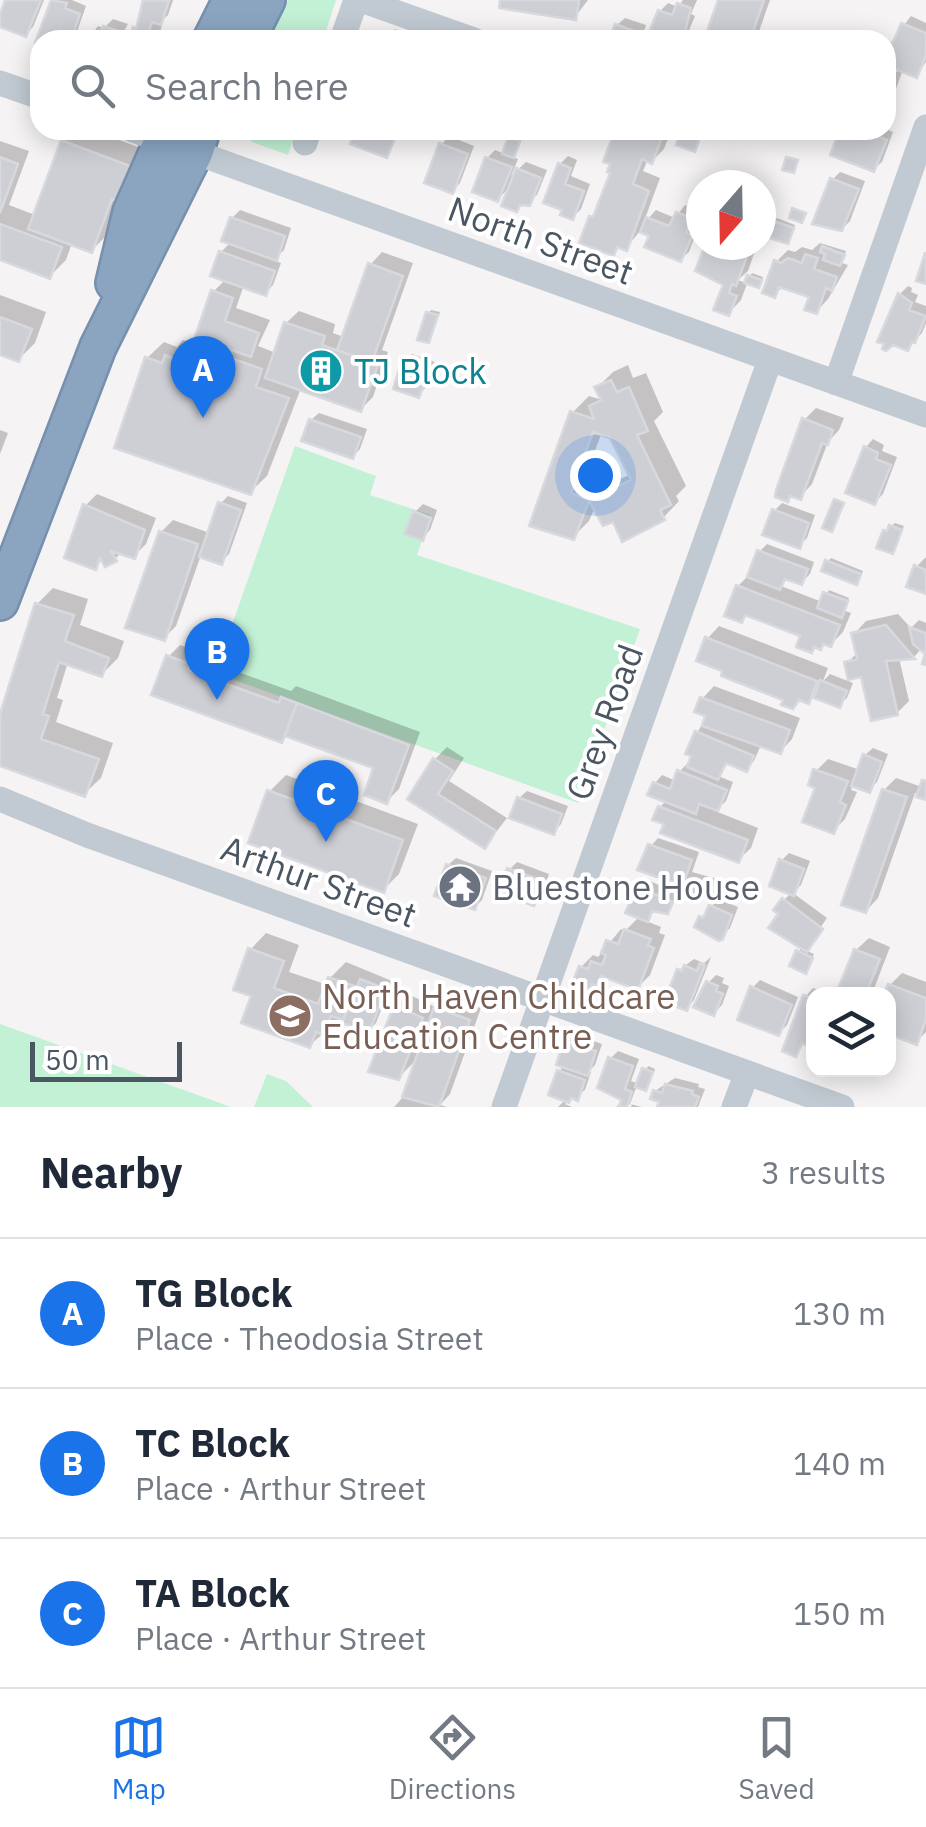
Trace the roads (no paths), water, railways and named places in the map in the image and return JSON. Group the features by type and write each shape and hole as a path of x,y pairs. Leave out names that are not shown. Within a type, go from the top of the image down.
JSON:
{"highway":[{"path":"216,30 231,0"},
{"path":"251,30 267,0"},
{"path":"0,602 98,348 131,212 170,140"}],"street":[{"path":"346,30 359,0 445,30"},
{"path":"0,82 30,93"},
{"path":"836,383 926,128"},
{"name":"North Street","path":"183,140 926,415"},
{"name":"Grey Road","path":"504,1107 770,360"},
{"name":"Arthur Street","path":"0,799 87,835 842,1107"},
{"path":"734,1107 747,1073"}],"place":[{"name":"TJ Block","path":"321,371"},
{"name":"TG Block","path":"203,418"},
{"name":"TC Block","path":"217,700"},
{"name":"TA Block","path":"326,842"},
{"name":"Bluestone House","path":"460,887"},
{"name":"North Haven Childcare Education Centre","path":"290,1016"}]}
